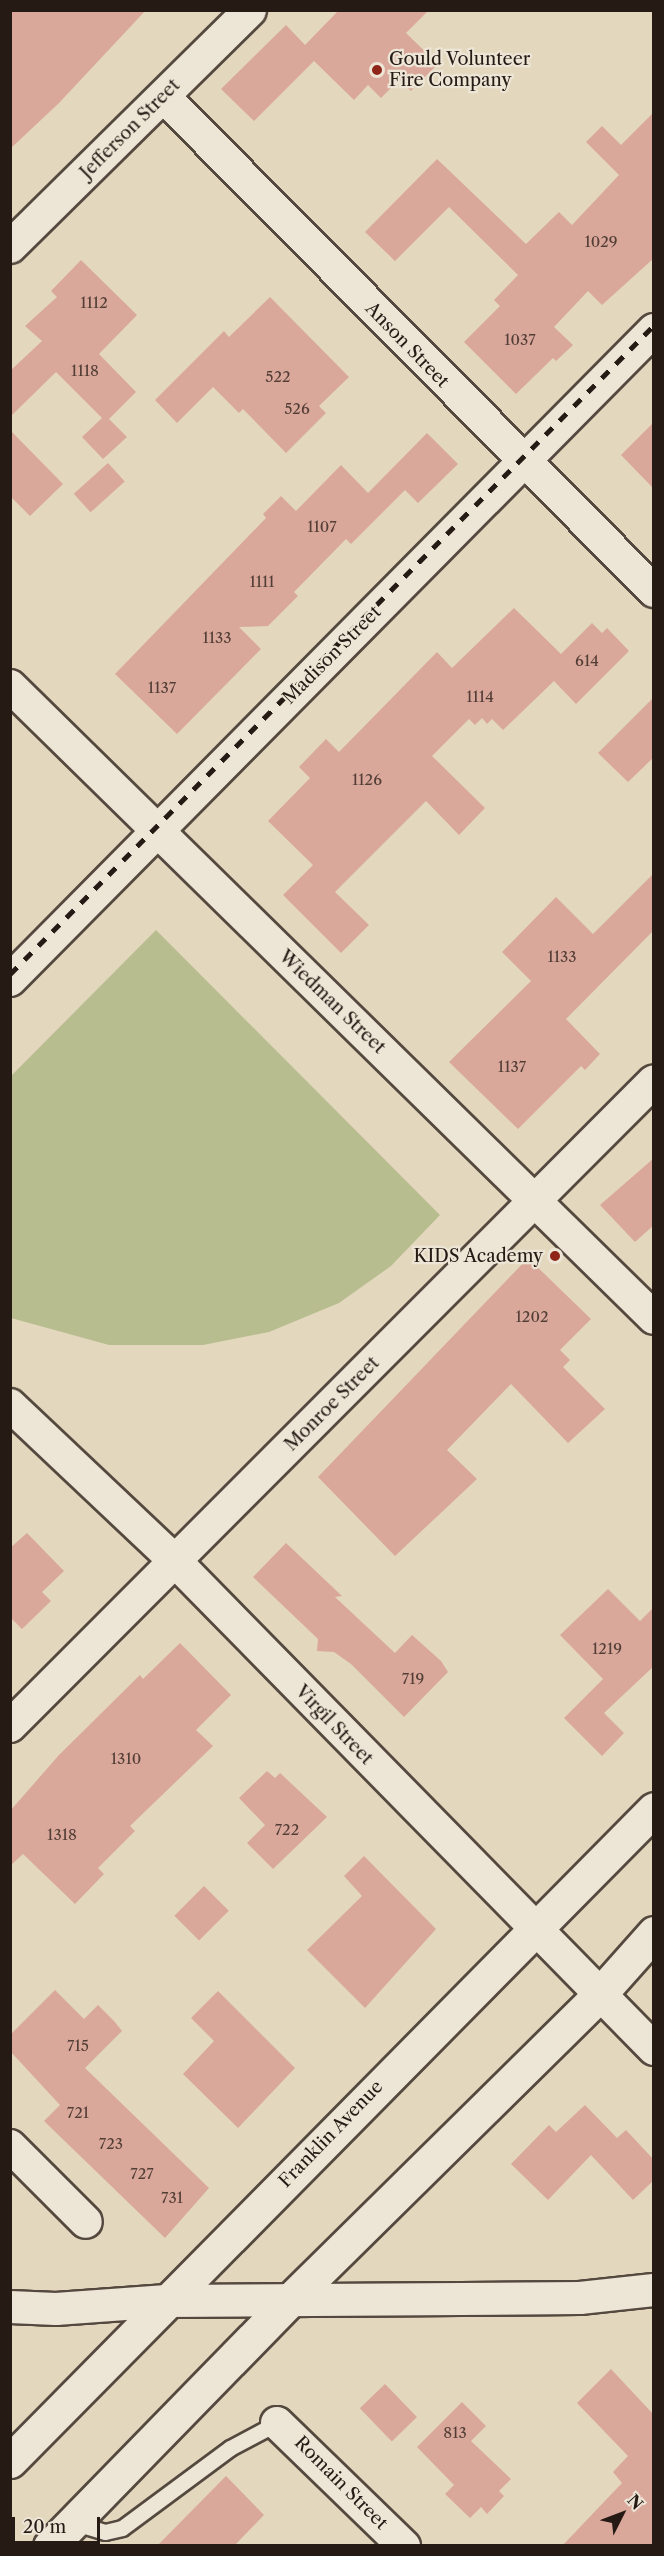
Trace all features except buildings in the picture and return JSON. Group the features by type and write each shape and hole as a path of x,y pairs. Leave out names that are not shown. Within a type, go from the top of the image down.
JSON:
{"main road":[{"name":"Franklin Avenue","path":"10,2461 532,1929 654,1809"},
{"path":"50,2546 289,2301 598,1995 654,1933"}],"street":[{"name":"Jefferson Street","path":"10,247 250,10"},
{"name":"Anson Street","path":"164,97 522,462 654,591"},
{"name":"Madison Street","path":"10,980 654,330"},
{"name":"Wiedman Street","path":"10,686 156,832 537,1200 654,1318"},
{"name":"Monroe Street","path":"10,1726 654,1081"},
{"name":"Virgil Street","path":"10,1406 175,1561 532,1929 654,2049"},
{"path":"10,2146 86,2222"},
{"path":"10,2307 56,2308 167,2301 580,2298 654,2290"},
{"name":"Romain Street","path":"277,2423 404,2546"}],"lane":[{"path":"72,2522 105,2532 122,2528 230,2448 277,2423"}],"green space":[{"path":"156,930 440,1215 391,1266 339,1303 269,1332 203,1345 109,1345 11,1318 11,1076"}],"railway":[{"path":"10,974 654,325"}],"place":[{"name":"Gould Volunteer Fire Company","path":"377,70"},
{"name":"KIDS Academy","path":"555,1256"}]}
